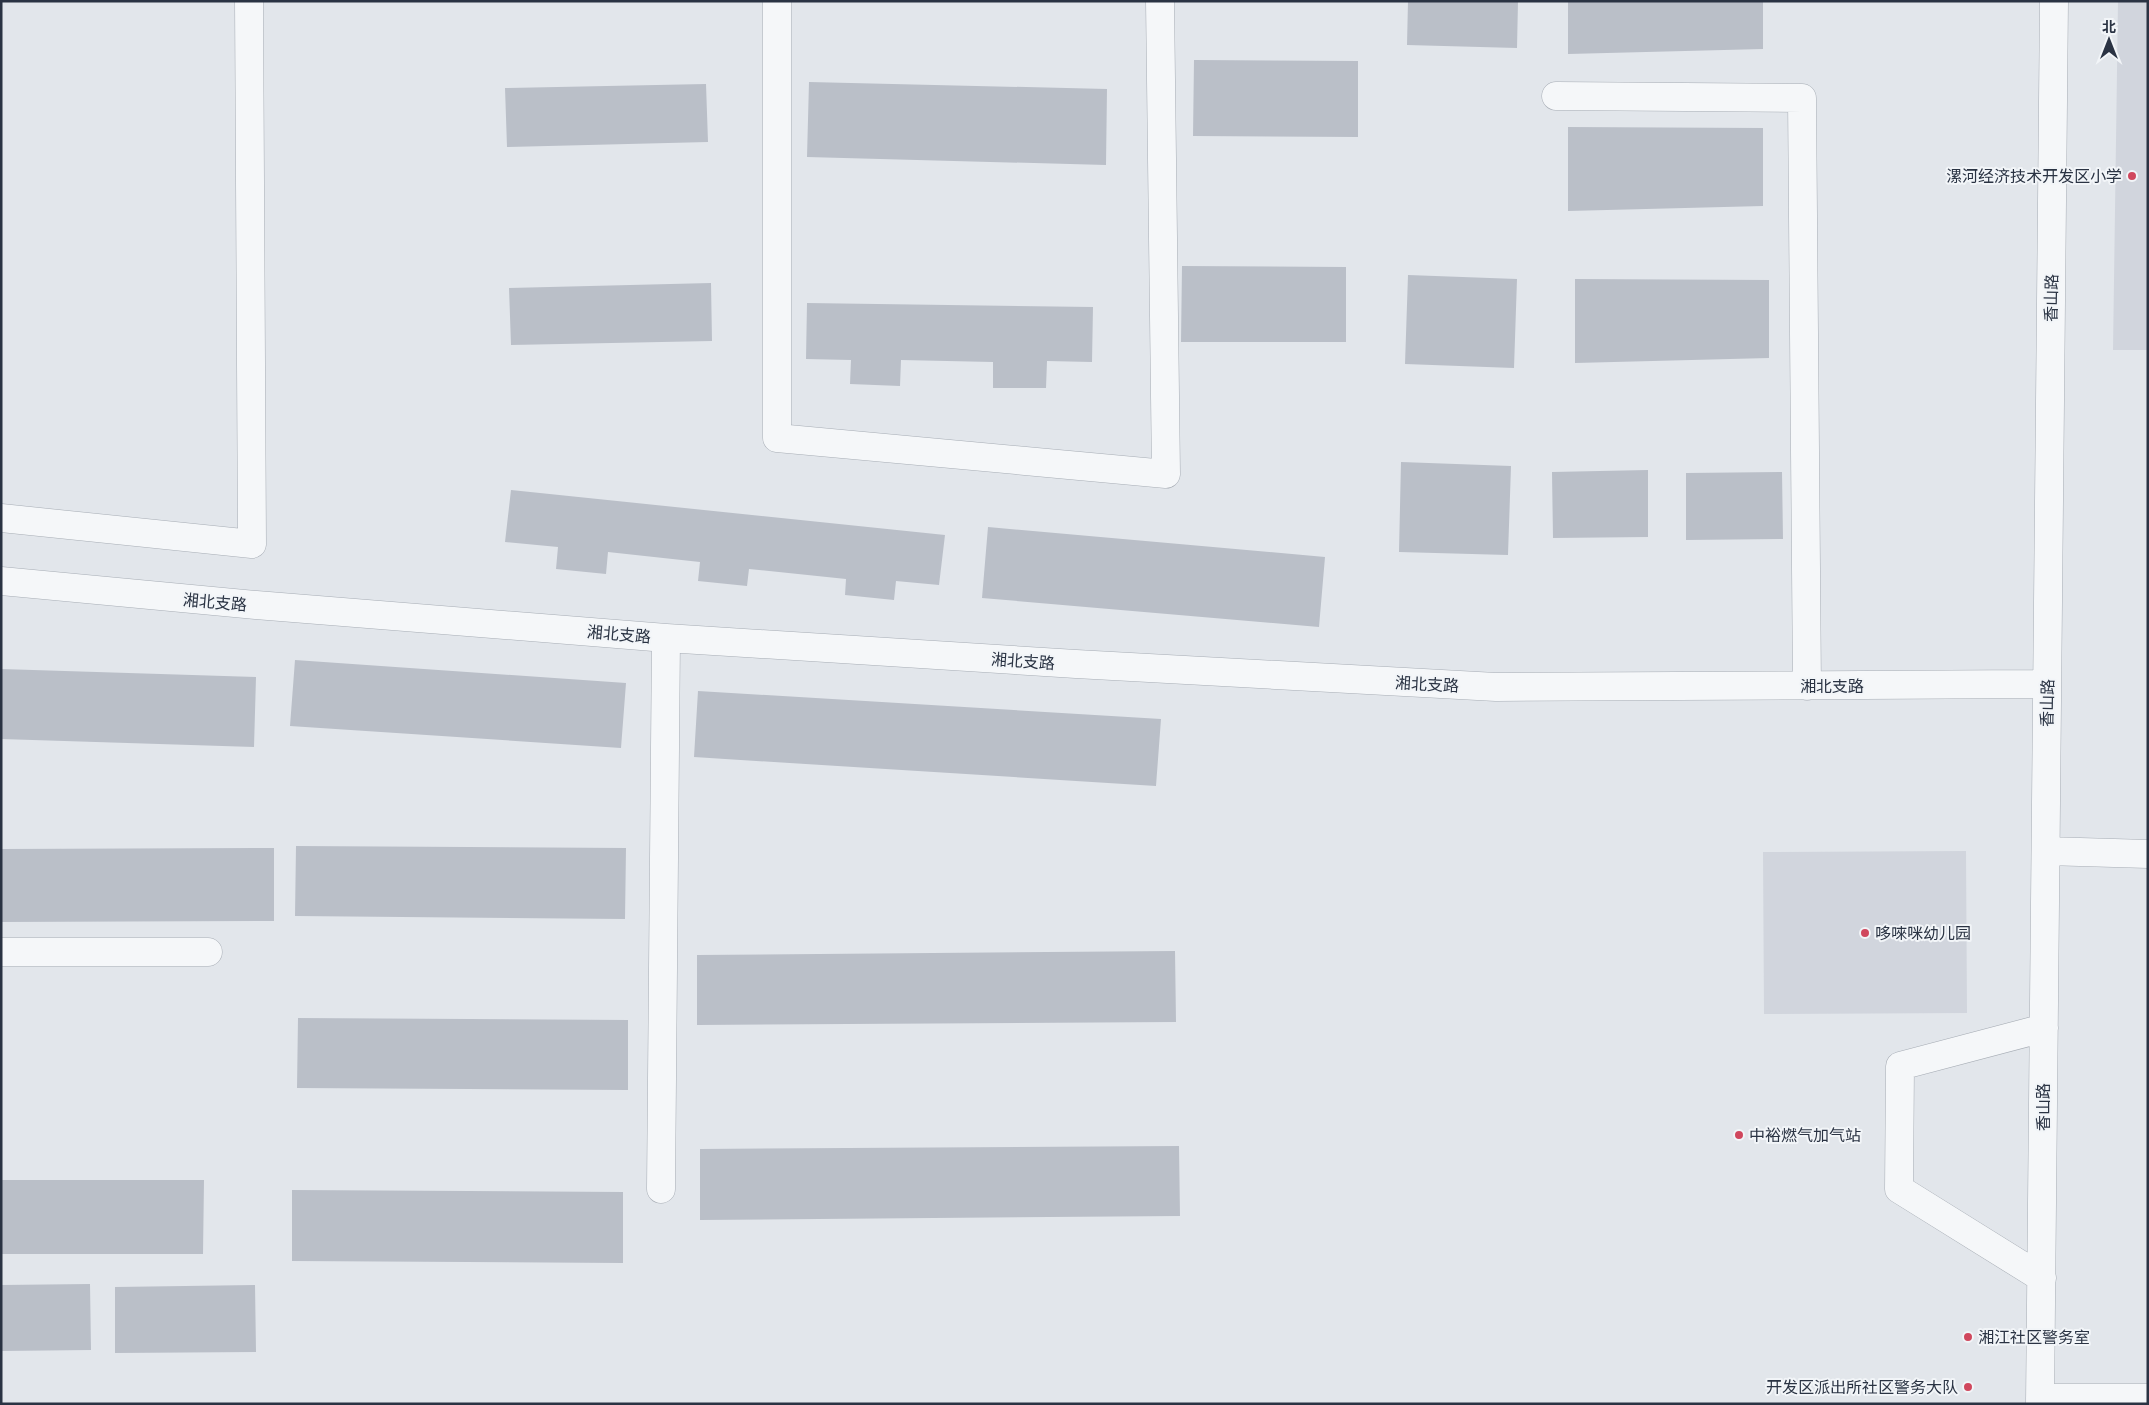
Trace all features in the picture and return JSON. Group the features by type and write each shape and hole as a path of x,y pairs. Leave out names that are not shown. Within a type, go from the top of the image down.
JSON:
{"street":[{"path":"1,518 252,544 249,1"},
{"path":"777,1 777,438 1166,474 1160,1"},
{"name":"香山路","path":"2040,1401 2054,1"},
{"path":"1556,96 1802,98 1807,686"},
{"name":"湘北支路","path":"1,581 256,606 666,638 1076,664 1496,687 2047,684"},
{"path":"661,1189 666,638"},
{"path":"2046,851 2148,854"},
{"path":"1,952 208,952"},
{"path":"2042,1278 1899,1189 1900,1066 2044,1028"},
{"path":"2040,1401 2148,1398"}],"shaded area":[{"name":"漯河经济技术开发区小学","path":"2118,1 2148,1 2148,350 2113,350"},
{"name":"哆唻咪幼儿园","path":"1966,851 1967,1013 1764,1014 1763,852"}],"building":[{"path":"1408,1 1518,1 1517,48 1407,45"},
{"path":"1568,1 1763,1 1763,49 1568,54"},
{"path":"1194,60 1358,61 1358,137 1193,136"},
{"path":"809,82 1107,89 1106,165 807,157"},
{"path":"706,84 708,142 507,147 505,88"},
{"path":"1568,127 1763,128 1763,206 1568,211"},
{"path":"1182,266 1346,267 1346,342 1181,342"},
{"path":"1408,275 1517,279 1514,368 1405,364"},
{"path":"1575,279 1769,280 1769,358 1575,363"},
{"path":"711,283 712,341 511,345 509,288"},
{"path":"807,303 1093,307 1092,362 1047,361 1046,388 993,388 993,362 901,360 900,386 850,384 851,360 806,359"},
{"path":"1401,462 1511,466 1508,555 1399,552"},
{"path":"1648,470 1648,537 1553,538 1552,472"},
{"path":"1782,472 1783,539 1686,540 1686,473"},
{"path":"511,490 945,535 939,585 896,581 894,600 845,595 846,579 749,569 747,586 698,581 700,562 608,552 606,574 556,569 558,547 505,542"},
{"path":"988,527 1325,557 1319,627 982,598"},
{"path":"295,660 626,683 621,748 290,726"},
{"path":"1,669 256,677 254,747 1,739"},
{"path":"698,691 1161,719 1156,786 694,757"},
{"path":"296,846 626,848 625,919 295,916"},
{"path":"274,848 274,921 1,922 1,849"},
{"path":"1175,951 1176,1022 697,1025 697,955"},
{"path":"298,1018 628,1020 628,1090 297,1088"},
{"path":"1179,1146 1180,1216 700,1220 700,1149"},
{"path":"1,1180 204,1180 203,1254 1,1254"},
{"path":"292,1190 623,1192 623,1263 292,1261"},
{"path":"90,1284 91,1350 1,1351 1,1285"},
{"path":"255,1285 256,1352 115,1353 115,1287"}],"place":[{"name":"漯河经济技术开发区小学","path":"2132,176"},
{"name":"哆唻咪幼儿园","path":"1865,933"},
{"name":"中裕燃气加气站","path":"1739,1135"},
{"name":"湘江社区警务室","path":"1968,1337"},
{"name":"开发区派出所社区警务大队","path":"1968,1387"}]}
